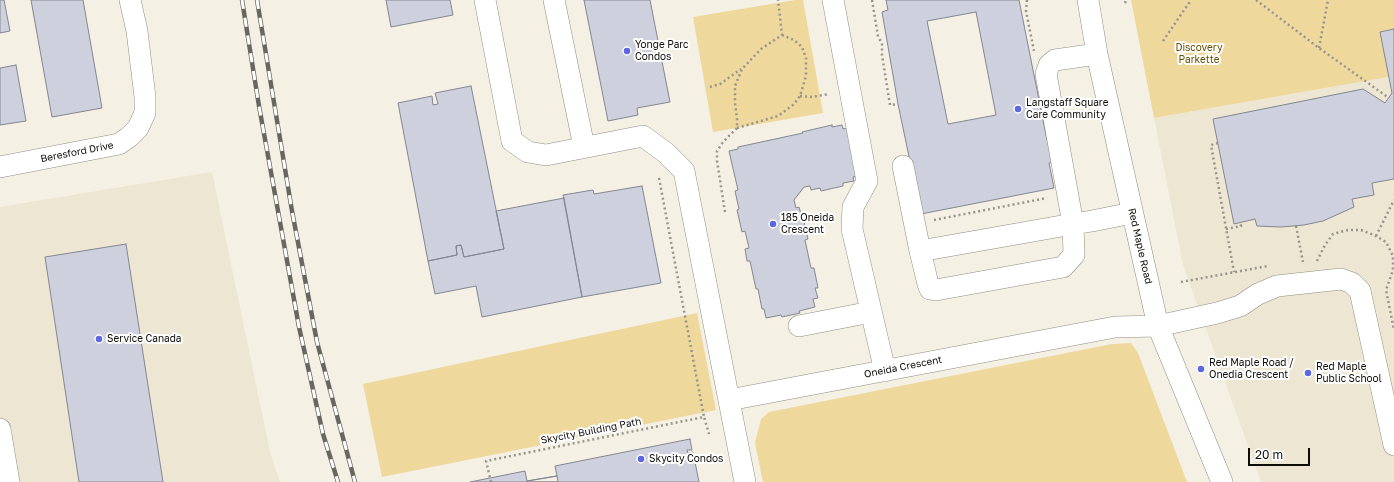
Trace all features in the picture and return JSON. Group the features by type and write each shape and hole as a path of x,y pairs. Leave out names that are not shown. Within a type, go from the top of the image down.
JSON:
{"street":[{"name":"Beresford Drive","path":"0,167 120,144 138,128 145,113 145,97 137,32 130,0"},
{"path":"485,0 512,141 528,152 546,155 643,136 666,153 684,171 745,482"},
{"path":"554,0 584,147"},
{"path":"833,0 867,181 853,207 852,229 884,371"},
{"name":"Red Maple Road","path":"1088,0 1097,54 1158,326 1222,482"},
{"path":"903,166 920,251 930,289 936,290 1063,267 1074,255 1073,224 1046,74 1049,65 1055,60 1097,54"},
{"path":"920,251 1132,214"},
{"name":"Oneida Crescent","path":"729,400 1115,327 1158,326 1217,313 1240,306 1258,294 1277,286 1341,279 1352,283 1360,291 1394,445"},
{"path":"799,326 871,312"},
{"path":"0,430 8,482"}],"path":[{"path":"778,0 782,35"},
{"path":"872,0 878,36 882,44 882,55 890,105 898,104"},
{"path":"1027,0 1026,11 1034,53"},
{"path":"1163,41 1191,0"},
{"path":"1256,0 1319,48 1389,98"},
{"path":"1319,48 1328,0"},
{"path":"710,87 720,84 742,68 760,49 782,35"},
{"path":"725,212 717,151 736,128 778,116 794,104 800,96 806,76 806,58 802,47 794,40 782,35"},
{"path":"736,128 735,86 742,68"},
{"path":"800,96 812,97 850,91"},
{"path":"1218,143 1211,145 1234,272"},
{"path":"659,174 704,417 709,434"},
{"path":"915,224 1053,197"},
{"path":"1376,236 1394,200"},
{"path":"1226,229 1241,226 1240,222"},
{"path":"1296,226 1304,267"},
{"name":"Skycity Building Path","path":"491,482 486,460 704,417"}],"shaded area":[{"name":"Red Maple Public School","path":"1394,76 1394,482 1261,482 1183,265 1154,118"},
{"path":"212,172 270,452 280,482 0,482 0,207"}],"green space":[{"path":"795,0 803,0 823,113 713,132 693,17"},
{"name":"Discovery Parkette","path":"1131,0 1394,0 1394,76 1154,118"},
{"path":"697,313 716,410 382,477 363,384"},
{"path":"1131,343 1138,353 1187,482 763,482 755,443 761,419 769,412 1112,344"}],"building":[{"path":"0,0 4,0 10,31 0,33"},
{"path":"31,0 83,0 102,108 52,117"},
{"path":"386,0 450,0 453,15 391,27"},
{"name":"Yonge Parc Condos","path":"584,0 650,0 670,102 637,108 638,115 608,121"},
{"name":"Langstaff Square Care Community","path":"886,0 1019,0 1047,140 1067,137 1071,159 1049,163 1054,188 921,214 898,104 882,12 888,10","holes":["976,12 996,115 948,124 927,21"]},
{"path":"1394,29 1394,179 1372,183 1374,195 1352,199 1354,207 1323,221 1304,225 1281,227 1257,226 1255,219 1234,224 1213,119 1363,89 1385,103 1392,93 1380,32"},
{"path":"16,65 26,121 0,125 0,68"},
{"path":"471,86 504,249 464,257 461,245 456,246 457,255 428,261 398,103 432,96 433,105 438,104 435,93"},
{"name":"185 Oneida Crescent","path":"832,125 832,127 842,125 843,129 852,127 862,175 853,177 854,181 843,183 843,186 821,191 820,188 811,190 810,186 804,187 794,200 796,208 799,207 802,218 803,217 808,239 805,240 811,268 814,268 818,288 815,288 818,298 813,299 815,307 799,311 800,313 782,317 781,315 766,318 764,309 762,309 758,289 756,289 750,261 747,261 745,249 749,248 745,231 742,232 737,210 739,209 735,191 738,190 729,151 738,149 738,147"},
{"path":"642,186 661,283 582,297 563,195 593,190 594,194"},
{"path":"564,198 582,297 482,317 476,286 435,294 428,261 457,255 456,246 461,245 464,257 504,249 496,211"},
{"name":"Service Canada","path":"126,244 163,482 79,482 45,257"},
{"name":"Skycity Condos","path":"690,439 692,450 687,450 688,453 693,452 699,482 470,482 525,471 527,481 557,476 555,466"},
{"path":"557,476 558,482 527,482 527,481"}],"railway":[{"path":"242,0 259,106 299,327 323,434 338,482"},
{"path":"257,0 292,211 317,342 355,482"}],"place":[{"name":"Yonge Parc Condos","path":"627,51"},
{"name":"Langstaff Square Care Community","path":"1018,109"},
{"name":"185 Oneida Crescent","path":"773,224"},
{"name":"Service Canada","path":"99,339"},
{"name":"Red Maple Road / Onedia Crescent","path":"1201,369"},
{"name":"Red Maple Public School","path":"1308,373"},
{"name":"Skycity Condos","path":"641,459"}]}
